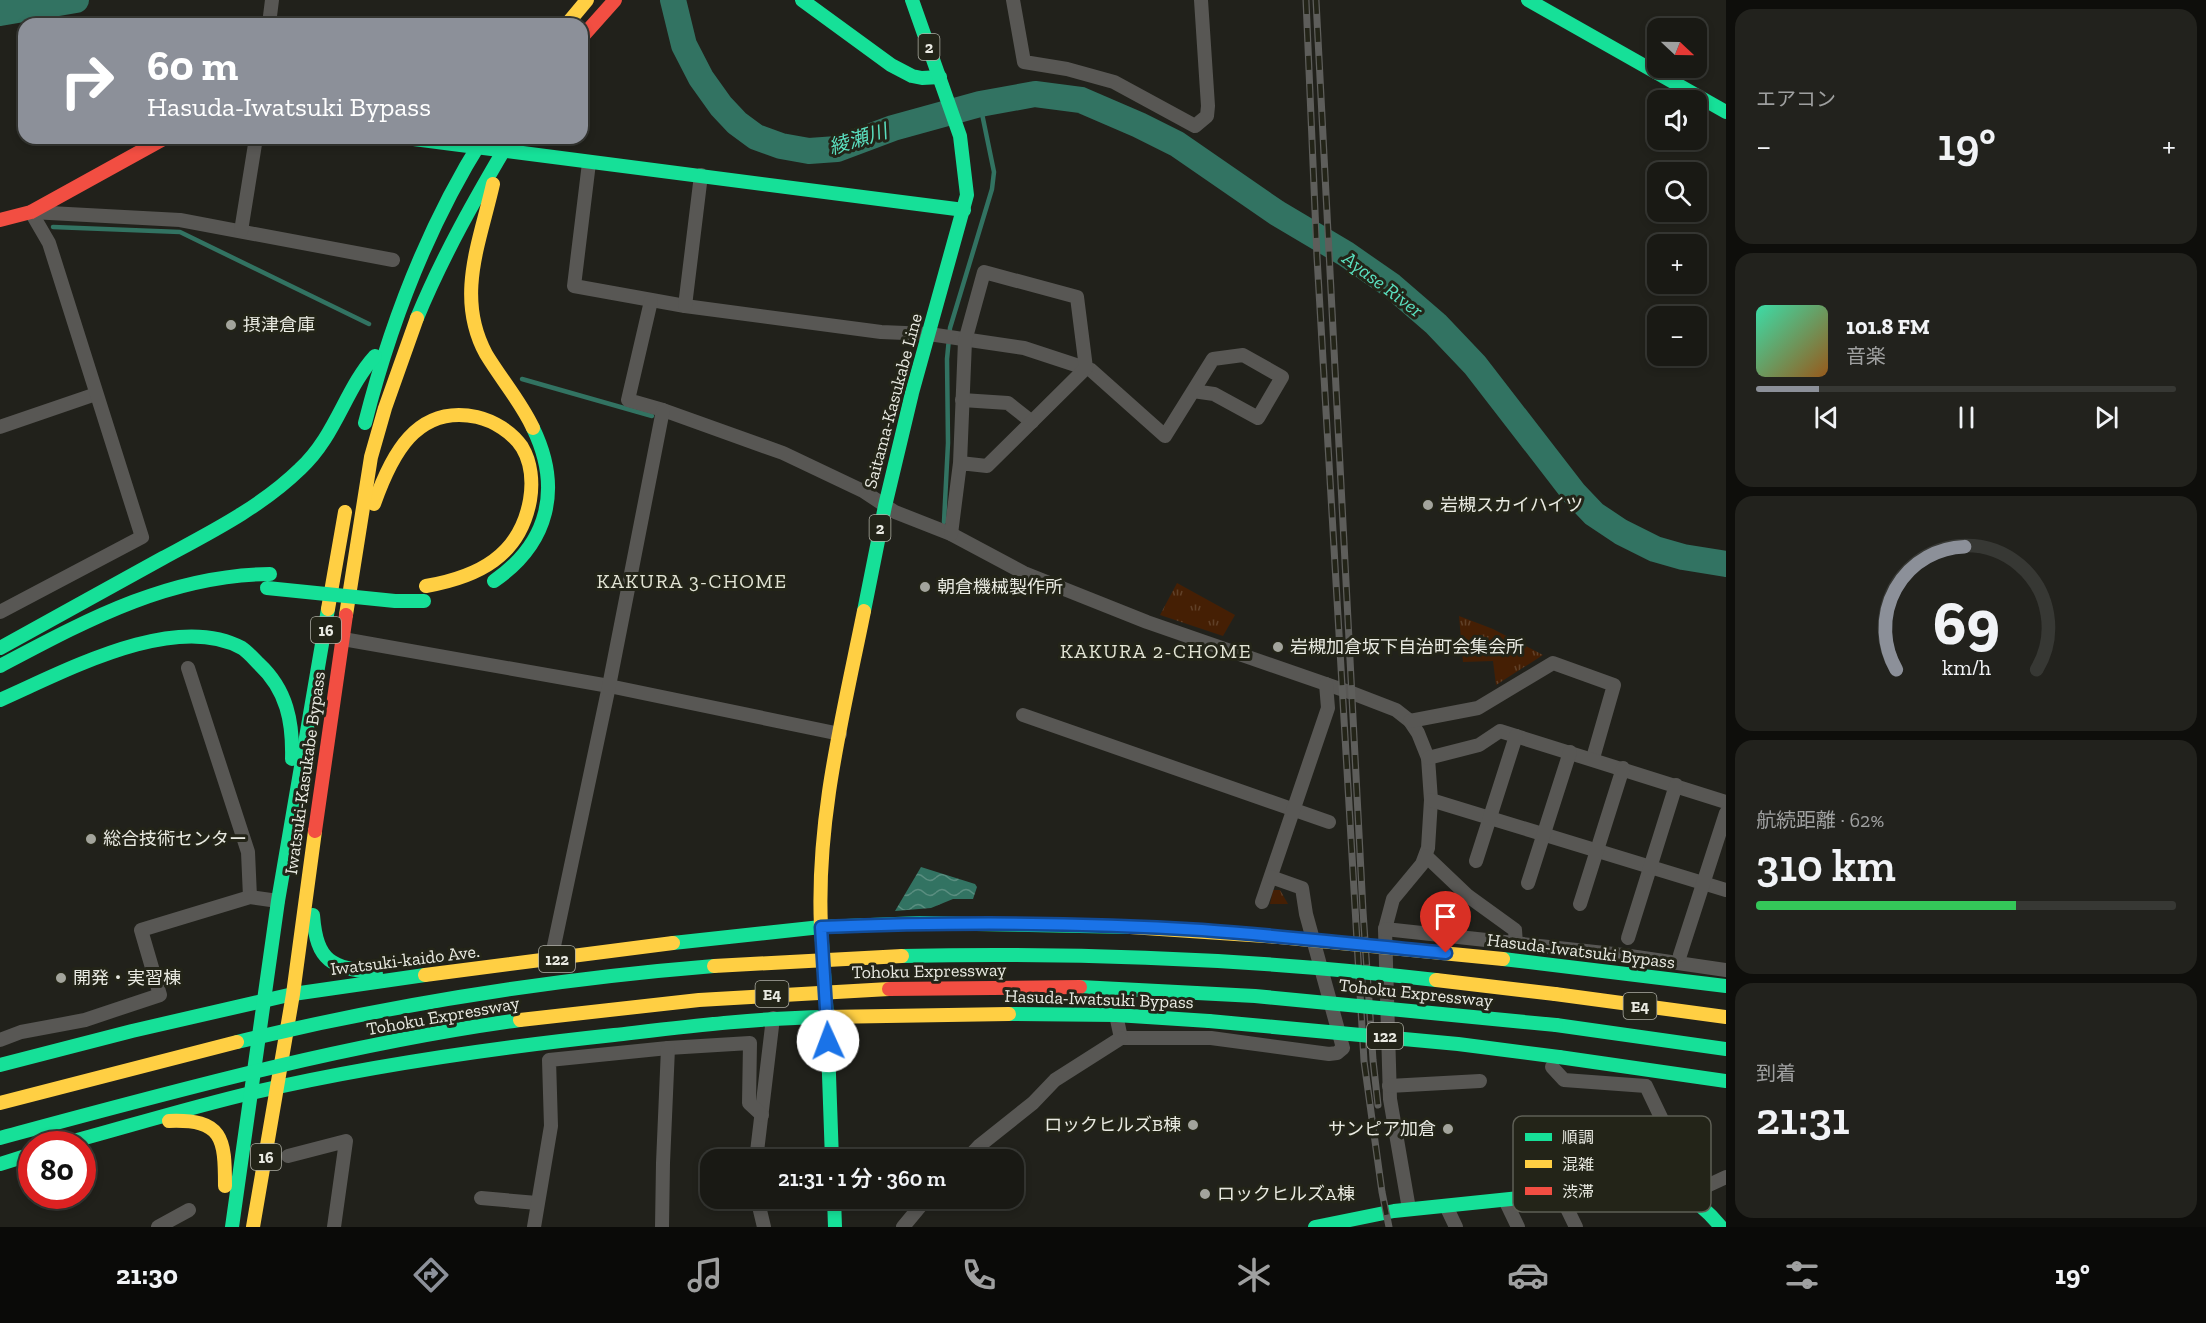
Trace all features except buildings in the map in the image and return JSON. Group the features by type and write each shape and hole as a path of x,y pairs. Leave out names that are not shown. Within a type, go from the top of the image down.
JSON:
{"main road":[{"path":"572,18 587,0"},
{"path":"588,30 615,0"},
{"path":"801,0 891,65 912,76 940,77"},
{"name":"Saitama-Kasukabe Line","path":"832,1149 819,887 824,816 885,506 912,393 964,210 966,175 960,136 912,0"},
{"path":"1528,0 1726,112"},
{"path":"0,220 31,212 154,144"},
{"path":"361,436 386,345 415,266 436,220 479,144"},
{"path":"483,144 500,155 701,175 964,210"},
{"name":"Iwatsuki-Kasukabe Bypass","path":"253,1227 294,994 322,781 364,490 371,457 405,350 435,274 460,225 508,144"},
{"path":"480,588 506,573 522,558 534,542 543,520 548,480 546,462 539,440 484,353 476,333 471,309 471,269 500,155"},
{"path":"0,648 240,516 286,482 302,468 329,435 366,366 386,345"},
{"path":"344,635 374,504 383,476 394,454 426,422 442,416 455,414 482,417 511,434 525,454 530,469 531,485 528,513 516,539 496,561 464,578 448,583 400,588"},
{"name":"Iwatsuki-Kasukabe Bypass","path":"232,1227 279,895 347,498"},
{"path":"0,666 76,627 155,593 199,580 224,576 275,574"},
{"path":"324,579 368,584"},
{"path":"262,589 395,601 429,601"},
{"path":"213,594 234,590"},
{"path":"0,700 93,659 146,643 183,637 206,638 222,640 247,652 267,670 275,681 289,709 291,721 293,744 291,767 275,859 279,895"},
{"path":"322,781 321,826 313,901 314,936 320,951 340,968 411,977"},
{"name":"Hasuda-Iwatsuki Bypass","path":"821,927 920,923 1202,930 1338,942 1726,986"},
{"name":"Iwatsuki-kaido Ave.","path":"0,1065 294,994 688,941 821,927"},
{"name":"Tohoku Expressway","path":"0,1103 155,1061 305,1025 426,1002 566,981 734,964 865,957 1046,955 1219,961 1339,970 1555,994 1726,1017"},
{"name":"Tohoku Expressway","path":"0,1138 202,1083 320,1056 437,1034 552,1016 797,992 927,987 1043,987 1264,996 1557,1025 1726,1049"},
{"name":"Hasuda-Iwatsuki Bypass","path":"827,1018 937,1014 1116,1015 1209,1021 1458,1044 1556,1062 1726,1081"},
{"name":"122","path":"96,1136 251,1093 416,1060 519,1046 773,1018 827,1018"},
{"path":"187,1041 305,1025"},
{"path":"270,1131 289,1102 303,1087 330,1077"},
{"path":"96,1138 169,1121 193,1120 209,1126 224,1144 225,1227"},
{"path":"0,1164 18,1158"},
{"path":"1325,1226 1409,1209 1513,1199"},
{"path":"834,1209 835,1227"},
{"path":"1710,1212 1721,1227"}],"street":[{"path":"270,18 272,0"},
{"path":"1013,0 1024,62 1067,69 1114,82 1195,126 1207,116 1208,106 1201,0"},
{"path":"241,231 255,144"},
{"path":"588,163 574,286 685,306 882,332 929,334 1024,348 1091,370 1165,436 1213,358 1243,355 1282,377 1258,418 1214,394 1193,391"},
{"path":"685,306 701,175"},
{"path":"31,212 180,220 393,260"},
{"path":"0,612 142,537 49,243 31,212"},
{"path":"951,534 960,463 962,400 955,339 984,272 1077,297 1086,368"},
{"path":"651,301 628,400 663,410 783,453 863,491 885,506 951,534 1024,573 1147,622 1396,710 1410,721 1418,733 1428,758 1431,800 1428,848 1422,864 1393,899 1385,929 1390,1099 1409,1209"},
{"path":"960,463 987,466 1086,368"},
{"path":"0,427 96,394"},
{"path":"962,400 1008,403 1032,422"},
{"path":"550,960 609,686 663,410"},
{"path":"344,635 609,686 840,734"},
{"path":"1410,721 1478,708 1553,663 1614,685 1593,758"},
{"path":"188,668 248,852 251,875 250,897"},
{"path":"1262,902 1328,708 1326,684"},
{"path":"1023,715 1329,822"},
{"path":"1428,758 1479,745 1500,731 1593,758 1726,802"},
{"path":"1476,861 1516,736"},
{"path":"1528,883 1570,752"},
{"path":"1580,904 1623,768"},
{"path":"1628,938 1676,785"},
{"path":"1431,800 1726,891"},
{"path":"1680,955 1726,813"},
{"path":"1426,856 1468,896 1515,930 1516,944"},
{"path":"976,1149 1033,1103 1055,1080 1121,1038 1211,1038 1329,1054 1337,1053 1343,1048 1306,914 1302,888 1271,877"},
{"path":"0,1040 21,1032 85,1020 160,995 141,930 250,897 279,895"},
{"path":"1385,929 1623,955 1726,970"},
{"path":"1116,1015 1121,1038"},
{"path":"757,1149 773,1018"},
{"path":"534,1227 551,1125 549,1060 668,1048 750,1043 749,1103 762,1115"},
{"path":"662,1227 668,1048"},
{"path":"1556,1062 1564,1080 1646,1086 1659,1116"},
{"path":"1389,1086 1480,1081"},
{"path":"288,1156 346,1141 334,1227"},
{"path":"1711,1184 1726,1177"},
{"path":"481,1198 537,1203"},
{"path":"1505,1200 1518,1227"},
{"path":"1446,1206 1456,1227"},
{"path":"760,1209 764,1227"},
{"path":"903,1227 918,1209"},
{"path":"158,1227 189,1210"},
{"path":"1568,1212 1575,1227"}],"green space":[{"path":"1177,583 1235,615 1223,636 1160,615"},
{"path":"1459,616 1493,629 1543,655 1496,685 1493,661 1463,662"},
{"path":"1273,890 1280,890 1288,904 1270,904"}],"water":[{"path":"921,867 975,884 977,887 973,899 953,899 931,908 895,911"}],"waterway":[{"name":"綾瀬川","path":"0,13 76,0"},
{"name":"Ayase River","path":"673,0 684,45 701,78 721,106 737,123 756,137 781,146 809,151 837,149 893,128 980,104 1035,94 1081,100 1177,144 1277,213 1346,254 1392,286 1436,324 1475,365 1574,493 1594,514 1621,532 1655,549 1683,557 1726,564"},
{"path":"944,522 948,443 947,359 950,328 992,189 994,172 980,104"},
{"path":"53,227 180,232 369,324"},
{"path":"522,379 652,416"}],"railway":[{"path":"1306,0 1317,257 1364,1061 1389,1227"},
{"path":"1316,0 1363,911 1378,1105"}],"traffic: fast":[{"path":"802,0 891,65 912,76 940,77"},
{"path":"864,611 885,506 912,393 967,195 960,136 912,0"},
{"path":"1528,0 1726,112"},
{"path":"452,144 964,210"},
{"path":"365,423 399,311 413,276 445,206 479,144"},
{"path":"417,318 461,226 507,144"},
{"path":"0,648 217,528 252,507 285,483 323,442 356,383 375,356"},
{"path":"494,581 513,566 527,550 538,532 545,513 548,493 547,472 542,450 533,428"},
{"path":"0,666 97,617 163,591 233,576 270,574"},
{"path":"267,588 395,601 424,601"},
{"path":"232,1227 278,901 328,609"},
{"path":"0,700 87,661 120,650 152,641 184,637 215,638 242,648 276,685 289,720 292,759"},
{"path":"313,915 318,943 329,960 337,965 376,973"},
{"path":"673,943 821,927 920,923 1130,927"},
{"path":"821,927 832,1149"},
{"path":"902,956 1102,956 1236,962 1436,980"},
{"path":"1503,959 1726,986"},
{"path":"237,1042 355,1016 474,995 594,978 714,966"},
{"path":"0,1065 132,1031 293,994 425,975"},
{"path":"1080,987 1255,996 1556,1025"},
{"path":"1009,1014 1116,1015 1209,1021"},
{"path":"96,1135 251,1093 432,1058 667,1029 746,1021 826,1017"},
{"path":"0,1138 193,1087 323,1056 454,1030 520,1020"},
{"path":"1209,1021 1458,1044 1559,1057"},
{"path":"1556,1025 1726,1049"},
{"path":"1559,1057 1726,1081"},
{"path":"0,1164 18,1158"},
{"path":"1315,1227 1394,1211 1513,1199"},
{"path":"834,1209 835,1227"},
{"path":"1707,1212 1721,1227"}],"traffic: slow":[{"path":"572,18 587,0"},
{"path":"493,184 473,269 472,312 477,333 486,354 533,428"},
{"path":"346,615 371,457 385,408 417,318"},
{"path":"374,504 398,452 422,426 438,418 456,415 483,419 508,432 522,447 529,466 531,493 525,519 517,536 494,561 479,570 463,577 426,586"},
{"path":"328,609 345,512"},
{"path":"821,927 821,887 827,807 840,728 864,611"},
{"path":"253,1227 293,994 315,831"},
{"path":"1130,927 1279,937 1503,959"},
{"path":"425,975 673,943"},
{"path":"714,966 902,956"},
{"path":"1436,980 1555,994"},
{"path":"520,1020 699,1000 889,989"},
{"path":"1555,994 1726,1017"},
{"path":"826,1017 1009,1014"},
{"path":"0,1103 237,1042"},
{"path":"169,1121 201,1124 210,1128 217,1135 224,1155 225,1186"}],"traffic: jam":[{"path":"588,30 615,0"},
{"path":"0,220 31,212 154,144"},
{"path":"315,831 346,615"},
{"path":"889,989 1080,987"}],"place":[{"name":"摂津倉庫","path":"231,325"},
{"name":"岩槻スカイハイツ","path":"1428,505"},
{"name":"朝倉機械製作所","path":"925,587"},
{"name":"岩槻加倉坂下自治町会集会所","path":"1278,647"},
{"name":"総合技術センター","path":"91,839"},
{"name":"開発・実習棟","path":"61,978"},
{"name":"ロックヒルズB棟","path":"1193,1125"},
{"name":"サンピア加倉","path":"1448,1129"},
{"name":"ロックヒルズA棟","path":"1205,1194"}],"district":[{"name":"KAKURA 3-CHOME","path":"692,581"},
{"name":"KAKURA 2-CHOME","path":"1156,651"}],"route":[{"path":"828,1041 821,927 920,923 1130,927 1202,930 1446,953"}]}
